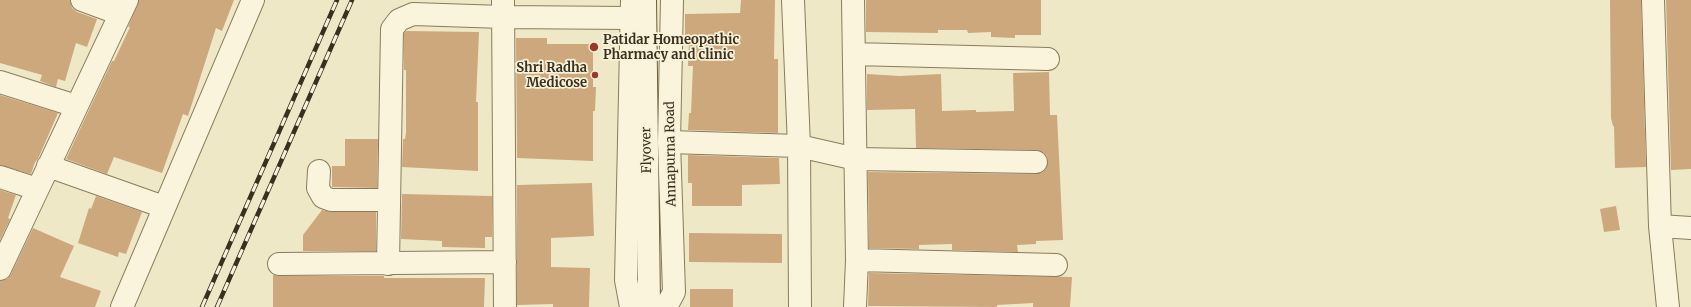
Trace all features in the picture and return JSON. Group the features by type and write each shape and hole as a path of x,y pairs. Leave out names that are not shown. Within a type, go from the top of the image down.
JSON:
{"street":[{"path":"0,269 124,7 82,0"},
{"path":"122,307 253,0"},
{"name":"Flyover","path":"646,0 649,303"},
{"name":"Annapurna Road","path":"649,303 674,292 670,142 672,0"},
{"path":"793,0 799,146 800,307"},
{"path":"853,0 857,260 855,307"},
{"path":"1653,0 1660,226 1668,307"},
{"path":"388,264 392,29 399,20 413,14 503,9 631,9 626,280 649,303"},
{"path":"503,9 504,307"},
{"path":"854,54 1048,59"},
{"path":"0,82 76,106"},
{"path":"670,142 799,146 856,159 1036,162"},
{"path":"48,166 164,207"},
{"path":"319,171 318,188 323,197 331,200 389,200"},
{"path":"0,177 37,189"},
{"path":"1660,226 1691,228"},
{"path":"857,260 1056,265"},
{"path":"279,264 505,262"}],"building":[{"path":"0,0 70,0 72,8 77,12 97,19 87,47 76,43 65,81 58,79 56,87 40,81 42,75 0,63"},
{"path":"139,0 234,0 222,31 216,28 188,116 183,114 162,173 114,157 107,174 66,159 112,61 114,61 130,27 128,27"},
{"path":"741,0 775,0 774,59 778,59 778,133 688,130 689,113 691,113 693,66 688,66 689,40 685,40 685,14 740,13"},
{"path":"866,0 1041,0 1041,35 1015,35 1015,38 991,37 991,32 968,33 967,30 938,30 938,33 866,32"},
{"path":"1610,0 1641,0 1646,167 1615,168 1614,126 1611,118"},
{"path":"1666,0 1691,0 1691,169 1671,170"},
{"path":"406,31 479,32 476,102 478,102 478,171 402,167 403,139 405,139 406,133 406,70 404,70 404,33"},
{"path":"516,38 547,38 547,44 593,44 593,87 596,87 595,111 593,111 593,161 517,158"},
{"path":"1049,72 1050,115 1057,115 1063,240 1036,241 1036,244 1017,245 1018,252 952,250 952,244 919,245 919,249 869,248 868,172 1036,174 1042,173 1046,169 1048,162 1047,156 1043,152 1036,150 916,148 915,109 867,110 867,74 900,76 941,74 942,111 976,110 976,112 1014,111 1013,73"},
{"path":"0,95 58,113 31,174 0,165"},
{"path":"345,139 378,139 377,188 332,187 332,166 345,166"},
{"path":"688,155 779,158 780,184 742,185 742,206 692,206 692,183 688,183"},
{"path":"592,183 594,236 551,238 551,267 590,268 589,307 553,307 553,304 517,305 517,185"},
{"path":"0,190 16,195 8,218 10,219 0,240"},
{"path":"402,194 492,196 492,237 485,237 485,248 442,247 442,241 401,239"},
{"path":"96,196 142,212 126,254 119,252 118,257 78,243 89,208 91,209"},
{"path":"1616,206 1620,230 1604,232 1600,209"},
{"path":"322,210 331,212 376,212 376,251 303,251 303,235"},
{"path":"33,228 74,246 60,277 101,291 95,307 0,307 0,281 7,279 11,274"},
{"path":"689,233 782,234 782,263 689,262"},
{"path":"869,273 1072,277 1070,307 1033,307 1033,303 997,305 997,307 868,306"},
{"path":"273,275 384,276 384,278 485,278 484,307 273,307"},
{"path":"690,289 733,289 733,307 690,307"}],"railway":[{"path":"202,307 337,0"},
{"path":"217,307 352,0"}],"place":[{"name":"Patidar Homeopathic Pharmacy and clinic","path":"594,47"},
{"name":"Shri Radha Medicose","path":"595,75"}]}
